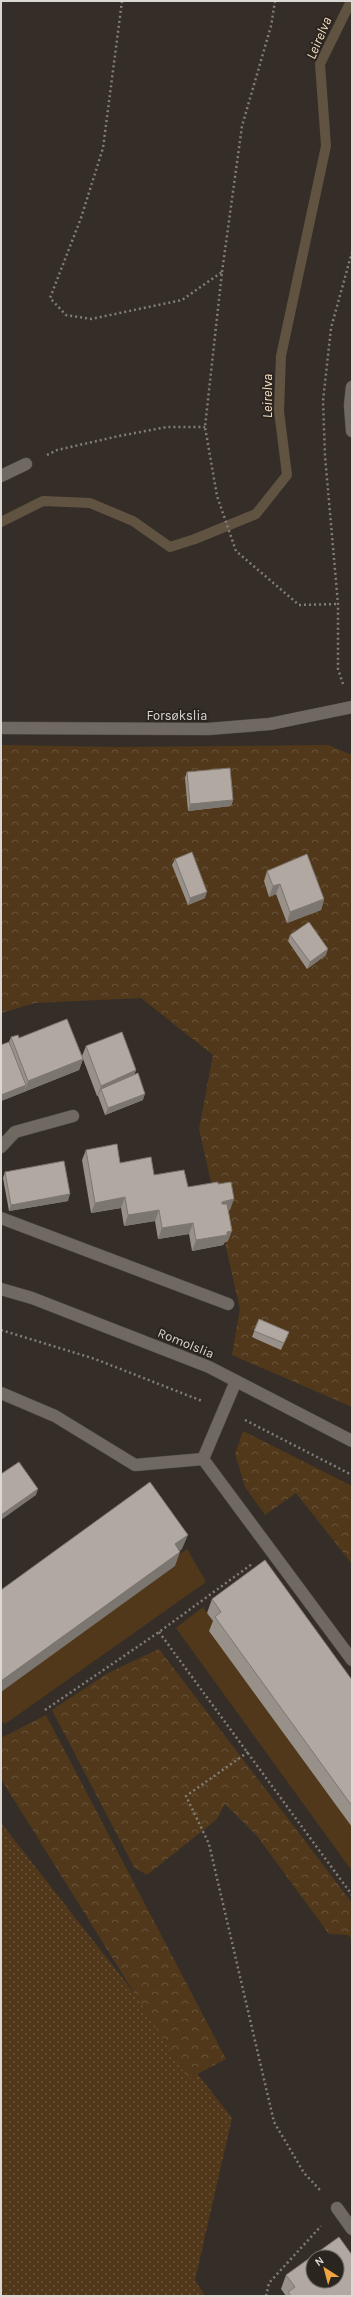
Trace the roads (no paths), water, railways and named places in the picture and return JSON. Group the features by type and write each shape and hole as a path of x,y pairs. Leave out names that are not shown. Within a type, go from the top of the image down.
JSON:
{"street":[{"path":"352,387 350,405 352,431"},
{"path":"1,476 26,464"},
{"name":"Forsøkslia","path":"1,728 208,729 270,724 351,707"},
{"path":"1,1147 15,1132 73,1116"},
{"path":"1,1218 228,1304"},
{"name":"Romolslia","path":"1,1290 32,1298 194,1361 352,1441"},
{"path":"203,1459 236,1381"},
{"path":"1,1393 55,1416 135,1465 203,1459"},
{"path":"203,1459 272,1549 352,1660"},
{"path":"337,2208 352,2229"}],"waterway":[{"name":"Leirelva","path":"1,522 43,501 90,503 133,521 170,547 195,539 256,514 287,475 279,411 281,356 326,146 320,64 351,1"}]}
